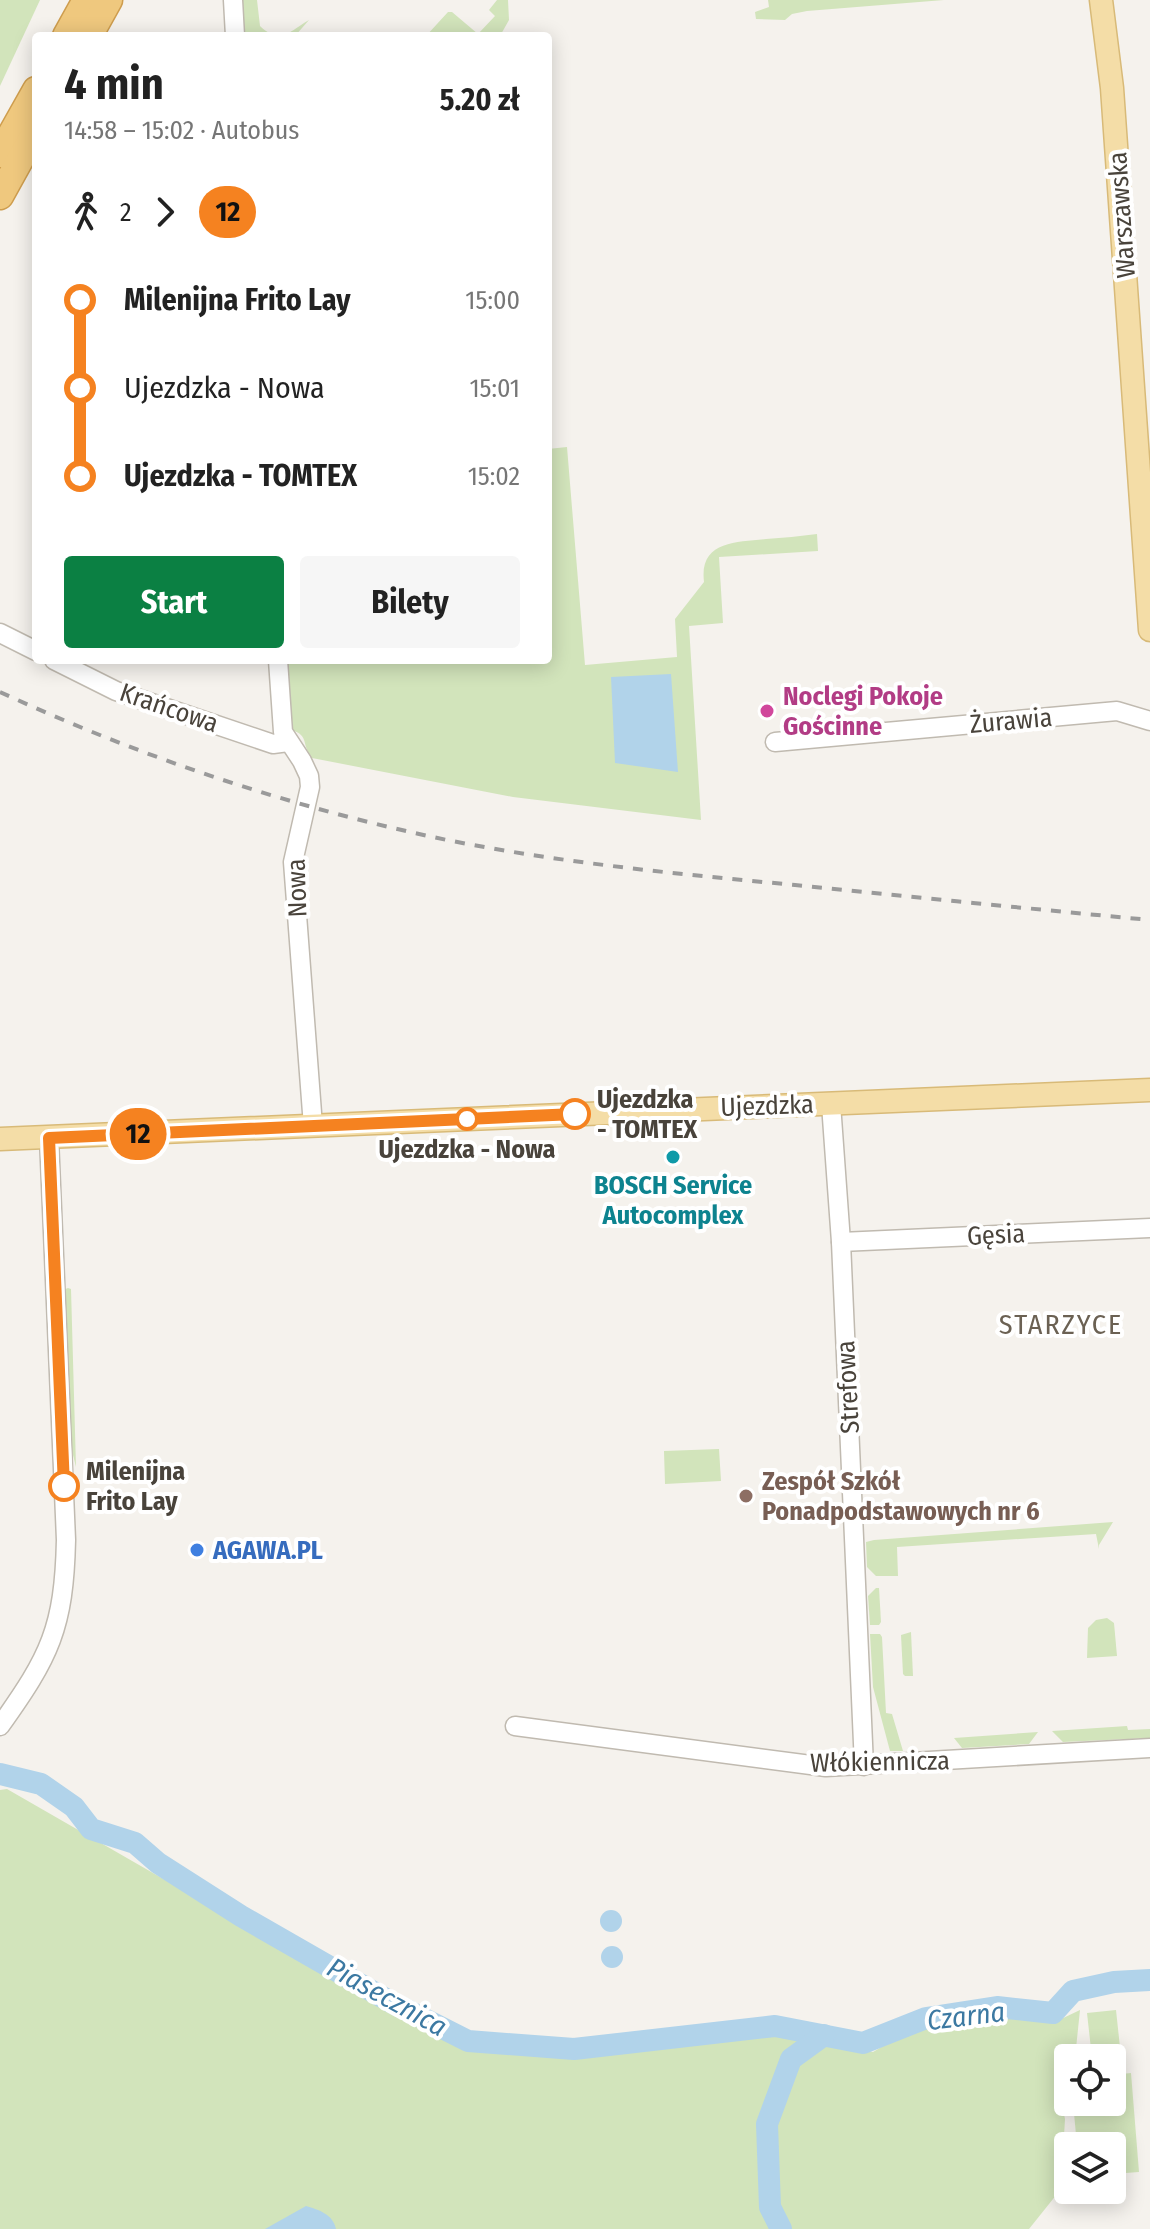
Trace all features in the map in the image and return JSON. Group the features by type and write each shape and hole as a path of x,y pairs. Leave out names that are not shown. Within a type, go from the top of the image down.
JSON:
{"highway":[{"path":"68,32 86,0"},
{"path":"91,32 109,0"},
{"path":"0,154 32,97"},
{"path":"0,196 32,138"}],"main road":[{"name":"Warszawska","path":"1101,0 1112,88 1146,503 1150,630"},
{"name":"Warszawska","path":"1112,88 1116,0"},
{"name":"Ujezdzka","path":"0,1139 1150,1090"}],"street":[{"path":"233,0 235,32"},
{"path":"0,633 32,649"},
{"name":"Krańcowa","path":"62,664 116,691 273,744 288,742"},
{"name":"Nowa","path":"278,664 283,732 302,761 310,787 293,862 313,1126"},
{"name":"Żurawia","path":"775,742 1117,711 1150,721"},
{"name":"Strefowa","path":"831,1104 841,1242 864,1766"},
{"path":"0,1726 34,1678 52,1642 61,1612 65,1578 49,1138"},
{"name":"Gęsia","path":"841,1242 1150,1228"},
{"name":"Włókiennicza","path":"515,1726 826,1767 1150,1748"}],"green space":[{"path":"0,0 40,0 0,86"},
{"path":"238,0 257,0 260,26 267,32 240,32"},
{"path":"497,0 508,0 509,20 502,32 480,32 495,16 489,10"},
{"path":"768,0 944,0 807,11 792,14 785,20 756,19 755,12 769,7"},
{"path":"448,12 476,32 430,32"},
{"path":"309,20 298,32 289,32"},
{"path":"567,447 585,665 677,657 675,619 704,582 707,558 714,551 743,541 817,534 818,551 719,557 723,623 689,626 701,820 513,797 312,758 302,736 287,729 282,664 552,664 552,449"},
{"path":"71,1289 76,1467 69,1439 63,1290"},
{"path":"719,1449 721,1481 665,1484 664,1451"},
{"path":"1113,1522 1099,1549 1096,1534 897,1547 898,1576 876,1576 867,1567 866,1542 874,1540"},
{"path":"879,1588 881,1622 870,1625 868,1596"},
{"path":"1107,1618 1114,1623 1117,1656 1087,1658 1088,1628 1096,1620"},
{"path":"911,1632 913,1676 905,1676 901,1635"},
{"path":"870,1634 880,1634 882,1637 886,1713 892,1714 903,1751 890,1751 873,1687"},
{"path":"1127,1726 1128,1730 1150,1729 1150,1738 1063,1742 1052,1731"},
{"path":"1038,1732 1029,1744 962,1748 954,1738"},
{"path":"7,1789 372,1999 467,2044 573,2051 744,2033 816,2040 873,2052 903,2034 998,2014 1057,2021 1080,2010 1076,2044 1054,2044 1054,2116 1064,2116 1065,2119 1064,2132 1054,2132 1054,2198 1029,2229 0,2229 0,1790"},
{"path":"1116,2010 1120,2044 1090,2044 1087,2013"},
{"path":"1131,2073 1139,2172 1126,2173 1126,2132 1076,2132 1074,2116 1126,2116 1126,2074"}],"water":[{"path":"671,674 678,772 615,763 611,677"},
{"path":"611,1910 619,1913 622,1921 619,1929 611,1932 603,1929 600,1921 603,1913"},
{"path":"612,1946 620,1949 623,1957 620,1965 612,1968 604,1965 601,1957 604,1949"},
{"path":"306,2206 329,2216 336,2229 265,2229"}],"waterway":[{"name":"Piasecznica","path":"0,1774 41,1784 74,1807 91,1829 135,1843 158,1863 241,1916 391,2002 468,2041 574,2049 775,2026 863,2043 926,2018 997,2007 1053,2013 1073,1991 1114,1982 1150,1980"},
{"path":"781,2229 770,2207 767,2124 791,2059 824,2035"}],"railway":[{"path":"0,692 109,738 219,779 332,813 447,840 664,872 1150,920"}],"bus line":[{"name":"12","path":"64,1486 49,1138 575,1114"}],"place":[{"name":"Noclegi Pokoje Gościnne","path":"767,711"},
{"name":"Ujezdzka - TOMTEX","path":"575,1114"},
{"name":"Ujezdzka - Nowa","path":"467,1119"},
{"name":"BOSCH Service Autocomplex","path":"673,1157"},
{"name":"Milenijna Frito Lay","path":"64,1486"},
{"name":"Zespół Szkół Ponadpodstawowych nr 6","path":"746,1496"},
{"name":"AGAWA.PL","path":"197,1550"}],"district":[{"name":"STARZYCE","path":"1061,1324"}],"water label":[{"name":"Czarna","path":"966,2016"}]}
